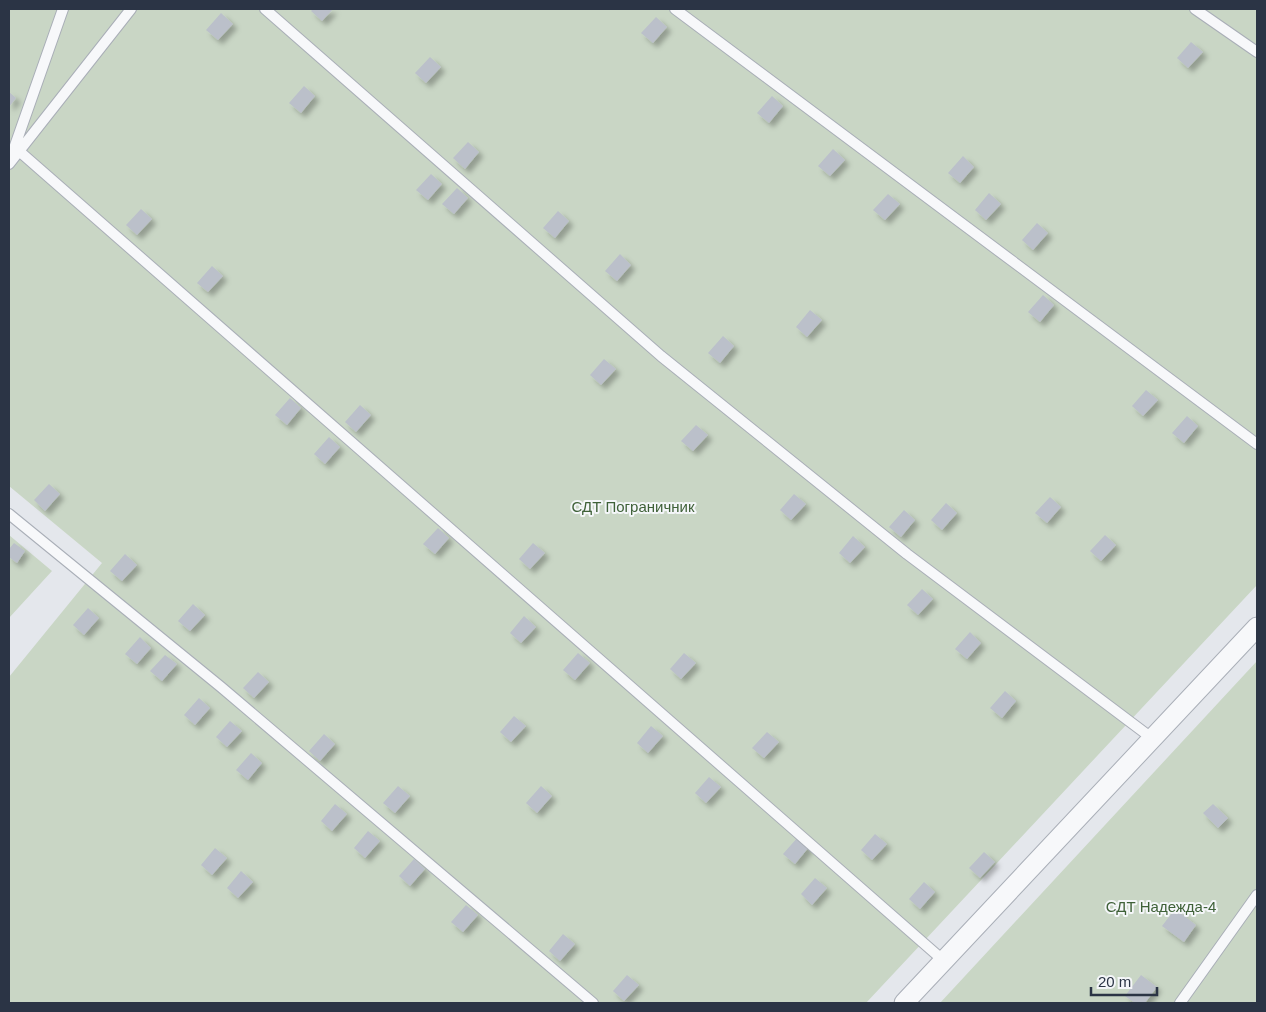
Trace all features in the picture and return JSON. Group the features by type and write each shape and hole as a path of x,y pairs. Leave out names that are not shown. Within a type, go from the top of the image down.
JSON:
{"street":[{"path":"904,1003 1257,627"}],"lane":[{"path":"9,163 63,9"},
{"path":"9,163 130,9"},
{"path":"265,9 661,356 907,554 1153,739"},
{"path":"675,9 1257,444"},
{"path":"1196,9 1257,52"},
{"path":"19,151 944,961"},
{"path":"9,514 221,687 594,1003"},
{"path":"1180,1003 1257,895"}],"green space":[{"name":"СДТ Пограничник","path":"9,9 1257,9 1257,585 866,1003 9,1003 9,677 102,563 9,486"},
{"path":"9,535 52,571 9,618"},
{"name":"СДТ Надежда-4","path":"1257,661 1257,1003 940,1003"}],"building":[{"path":"313,9 333,9 322,21 311,11"},
{"path":"221,13 233,24 218,40 206,30"},
{"path":"656,17 667,27 653,43 641,33"},
{"path":"1191,42 1203,52 1188,68 1177,58"},
{"path":"430,57 441,67 426,83 415,73"},
{"path":"304,86 315,96 301,113 289,103"},
{"path":"9,92 16,98 9,107"},
{"path":"772,96 783,106 769,123 757,113"},
{"path":"468,142 479,152 465,169 453,158"},
{"path":"833,149 845,160 830,176 818,166"},
{"path":"963,156 974,167 960,183 948,173"},
{"path":"431,174 442,184 428,200 416,190"},
{"path":"457,188 468,198 454,214 442,204"},
{"path":"989,193 1001,204 986,220 975,210"},
{"path":"888,194 900,204 885,220 873,210"},
{"path":"141,209 152,219 137,235 126,225"},
{"path":"558,211 569,221 555,238 543,228"},
{"path":"1037,223 1048,233 1033,250 1022,240"},
{"path":"620,254 631,265 617,281 605,271"},
{"path":"212,266 223,276 208,292 197,283"},
{"path":"1043,295 1054,305 1040,322 1028,312"},
{"path":"810,310 822,320 807,337 796,327"},
{"path":"723,336 734,346 720,363 708,353"},
{"path":"604,359 616,369 601,385 590,375"},
{"path":"1146,390 1158,400 1143,416 1132,406"},
{"path":"290,398 301,408 287,425 275,415"},
{"path":"360,405 371,415 356,432 345,422"},
{"path":"1187,416 1198,426 1184,443 1172,433"},
{"path":"696,425 708,435 693,451 681,441"},
{"path":"329,437 340,447 325,464 314,454"},
{"path":"49,484 60,494 45,511 34,500"},
{"path":"794,494 806,504 791,520 780,510"},
{"path":"1050,497 1061,507 1047,523 1035,513"},
{"path":"946,503 957,513 942,530 931,520"},
{"path":"904,510 915,520 901,537 889,527"},
{"path":"438,528 449,538 435,554 423,544"},
{"path":"1105,535 1116,545 1101,561 1090,551"},
{"path":"853,536 865,547 850,563 839,553"},
{"path":"14,543 25,551 17,563 9,557 9,549"},
{"path":"533,543 545,553 530,569 519,559"},
{"path":"125,554 137,565 122,581 110,571"},
{"path":"922,589 933,599 918,615 907,605"},
{"path":"193,604 205,615 190,631 178,621"},
{"path":"88,608 99,618 84,635 73,625"},
{"path":"524,616 536,627 521,643 510,633"},
{"path":"970,632 981,643 967,659 955,649"},
{"path":"140,637 151,648 137,664 125,654"},
{"path":"578,653 590,663 575,680 563,670"},
{"path":"684,653 696,663 681,679 670,669"},
{"path":"165,655 177,664 162,681 150,671"},
{"path":"258,672 269,682 254,698 243,688"},
{"path":"1005,691 1016,701 1002,718 990,708"},
{"path":"199,698 210,708 195,725 184,715"},
{"path":"514,716 526,726 511,742 500,732"},
{"path":"230,721 242,731 227,747 216,737"},
{"path":"651,726 663,736 648,753 637,743"},
{"path":"767,732 779,742 764,758 752,748"},
{"path":"324,734 335,744 320,761 309,751"},
{"path":"251,753 262,763 248,780 236,770"},
{"path":"709,777 721,787 706,803 695,793"},
{"path":"398,786 410,796 395,813 383,803"},
{"path":"541,786 552,796 537,813 526,803"},
{"path":"335,804 347,814 332,831 321,821"},
{"path":"1213,804 1228,818 1218,828 1203,813"},
{"path":"368,831 380,841 365,858 354,848"},
{"path":"875,834 887,844 872,860 861,850"},
{"path":"798,837 809,847 795,864 783,854"},
{"path":"215,848 227,858 212,875 201,865"},
{"path":"984,852 995,862 980,878 969,868"},
{"path":"414,859 425,869 410,886 399,876"},
{"path":"241,871 253,882 238,898 227,888"},
{"path":"815,878 827,888 812,905 801,894"},
{"path":"924,882 935,892 920,909 909,899"},
{"path":"466,905 478,915 463,932 451,922"},
{"path":"1175,909 1196,925 1184,942 1162,926"},
{"path":"563,934 575,944 560,961 549,951"},
{"path":"627,975 639,985 624,1001 613,991"},
{"path":"1141,975 1157,987 1145,1003 1135,1003 1125,996"}]}
